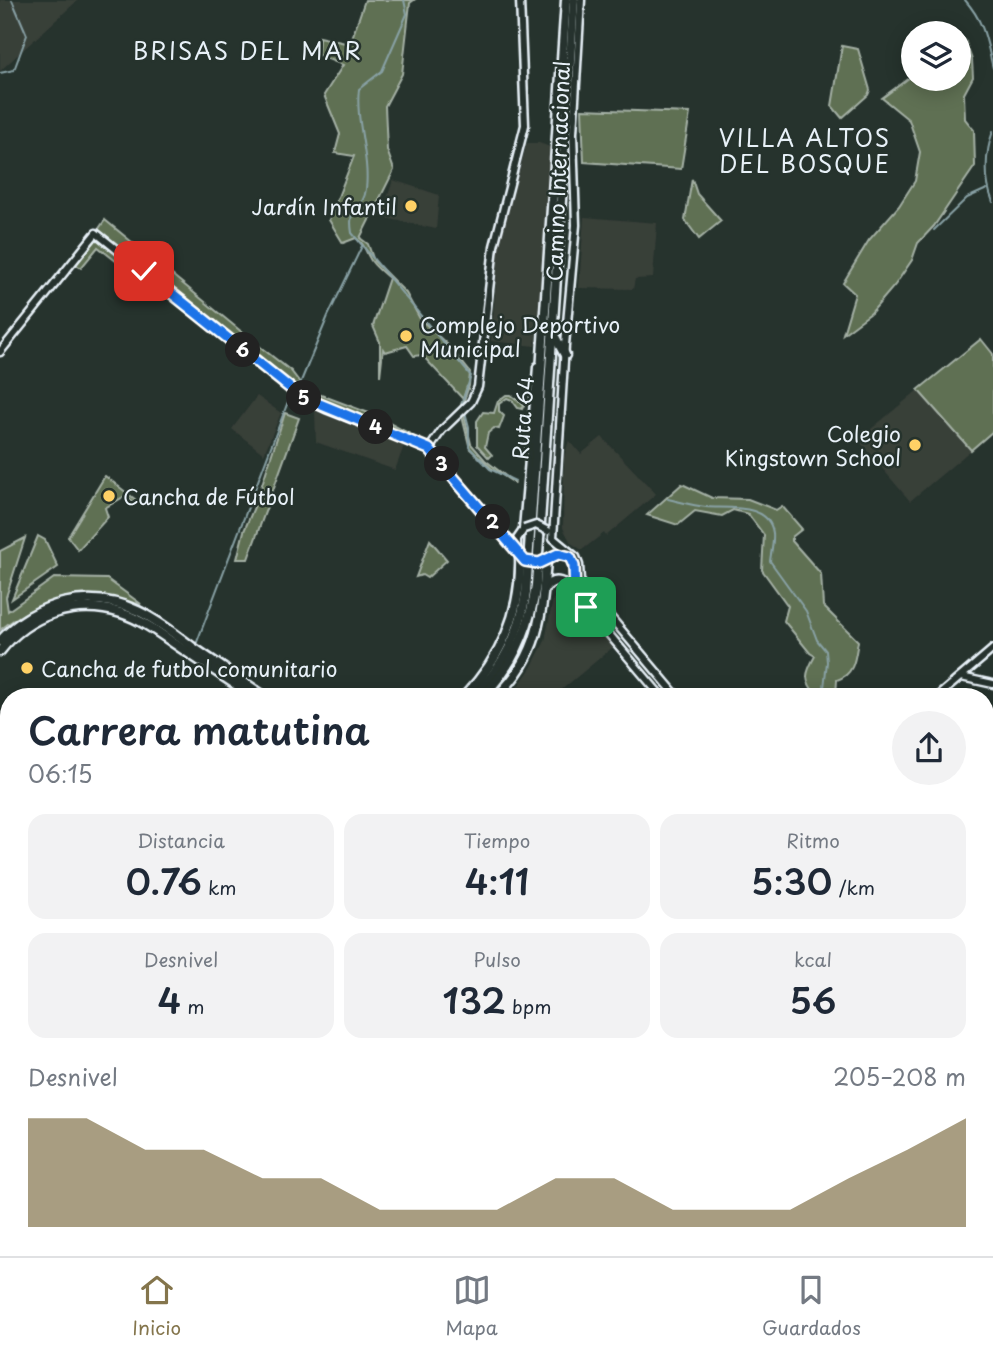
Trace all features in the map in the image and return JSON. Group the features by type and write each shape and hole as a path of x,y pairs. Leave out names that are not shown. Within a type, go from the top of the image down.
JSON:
{"highway":[{"name":"Ruta 64","path":"490,688 515,653 525,631 534,596 566,0"},
{"name":"Ruta 64","path":"480,688 507,654 520,625 525,604 574,0"},
{"path":"549,329 565,355"},
{"path":"522,531 534,394 549,329"},
{"path":"472,688 487,672 506,637 518,590 521,556"},
{"path":"504,688 517,674 532,648 540,620 548,559"},
{"path":"544,589 550,583 558,581 567,585 575,594"},
{"path":"0,651 5,641 28,616 61,603 98,600 139,611 252,688"},
{"path":"0,658 5,641 27,625 69,609 93,608 127,615 150,627 241,688"}],"street":[{"path":"429,449 442,430 471,402 478,387 494,246 525,125 520,0"},
{"name":"Camino Internacional","path":"553,538 576,225 573,133 581,0"},
{"path":"0,352 96,233 300,396 429,449 521,556 536,564 561,553 572,559 575,594 654,688"},
{"name":"Camino Internacional","path":"540,526 548,521 554,511"},
{"path":"503,534 540,526 573,553 579,565 579,579 670,688"},
{"path":"521,556 516,542 522,531"},
{"path":"548,559 554,549 553,538"},
{"path":"586,607 592,605 595,599"},
{"path":"948,688 993,649"},
{"path":"961,677 993,684"}],"shaded area":[{"path":"0,0 78,0 0,71"},
{"path":"527,143 539,143 553,148 544,277 535,346 491,341 499,245"},
{"name":"Jardín Infantil","path":"393,180 439,195 436,229 381,217"},
{"path":"584,217 657,223 653,278 635,279 633,289 579,288"},
{"name":"Colegio Kingstown School","path":"918,390 971,450 910,501 858,440"},
{"path":"257,396 281,413 264,454 232,429"},
{"path":"318,408 405,443 395,470 316,442 315,410"},
{"path":"602,437 656,494 606,536 604,533 582,550 571,543 563,528 564,457 569,440 581,454"},
{"path":"563,590 613,647 564,688 517,688 545,641 553,599"}],"green space":[{"path":"365,0 414,0 410,3 402,74 385,106 387,150 394,170 360,238 368,244 374,261 406,293 420,319 451,348 470,372 469,386 462,406 471,444 485,460 516,484 491,468 470,449 460,408 463,399 422,355 414,356 407,346 385,352 383,349 380,376 380,342 373,326 389,278 372,263 363,245 356,238 343,243 329,220 354,156 335,153 340,134 324,95 343,65 318,55 319,37 350,44"},
{"path":"842,46 858,49 870,90 868,95 842,118 832,106"},
{"path":"971,57 972,60 971,81"},
{"path":"901,84 901,91 966,91 965,119 974,130 975,166 934,226 918,243 912,260 895,285 871,313 843,334 855,294 843,283 869,240 899,206 915,181 920,152 909,120 882,98"},
{"path":"582,109 690,113 681,169 584,162"},
{"path":"692,179 697,194 721,221 699,239 685,220"},
{"path":"105,220 248,337 244,348 100,233 98,230"},
{"path":"96,237 139,271 135,276 98,247 81,268 75,264"},
{"path":"981,339 993,354 993,431 971,450 918,390"},
{"path":"254,342 291,371 301,384 315,391 312,397 298,389 251,349"},
{"path":"321,395 374,415 412,435 411,439 319,400"},
{"path":"511,395 524,405 522,409 518,408 507,398 499,404 499,411 504,416 499,429 494,428 488,433 485,447 492,455 489,458 477,445 477,421 483,412 494,413 498,401"},
{"path":"285,413 299,418 248,559 237,559 244,531 257,500"},
{"path":"105,476 136,500 134,503 125,496 105,508 108,517 78,550 68,537"},
{"path":"682,484 712,498 748,499 776,510 782,506 802,529 792,537 792,541 821,574 823,606 858,641 851,670 837,680 836,688 811,688 809,685 807,676 815,656 784,621 788,606 762,570 764,535 748,514 733,510 722,516 695,511 678,525 647,515"},
{"path":"38,536 45,540 58,567 12,599"},
{"path":"25,538 6,597 8,611 54,578 107,579 141,604 102,599 67,599 34,609 0,630 0,551"},
{"path":"430,540 447,560 427,578 422,575 416,577"}],"waterway":[{"path":"0,73 14,70 27,35 12,0"},
{"path":"404,0 407,14 382,71 359,89 359,114 367,177 362,202 353,211 352,233 471,376 462,402 463,407"},
{"path":"965,0 981,24 993,68"},
{"path":"993,131 988,148 987,167 993,202"},
{"path":"934,230 967,198 987,189"},
{"path":"297,391 328,316 362,246"},
{"path":"197,642 289,399 293,395"},
{"path":"465,412 469,427 469,447 490,469 515,481"},
{"path":"668,499 701,506 746,509 764,516 770,523 773,533 770,561 806,611 817,640 826,651 824,688"}],"place":[{"name":"Jardín Infantil","path":"411,206"},
{"name":"Complejo Deportivo Municipal","path":"406,336"},
{"name":"Colegio Kingstown School","path":"915,445"},
{"name":"Cancha de Fútbol","path":"109,496"},
{"name":"Cancha de futbol comunitario","path":"27,668"}],"district":[{"name":"BRISAS DEL MAR","path":"248,50"},
{"name":"VILLA ALTOS DEL BOSQUE","path":"805,150"}],"route":[{"path":"144,271 300,396 326,409 429,449 525,561 539,563 558,554 570,557 574,566 575,594 586,607"}]}
